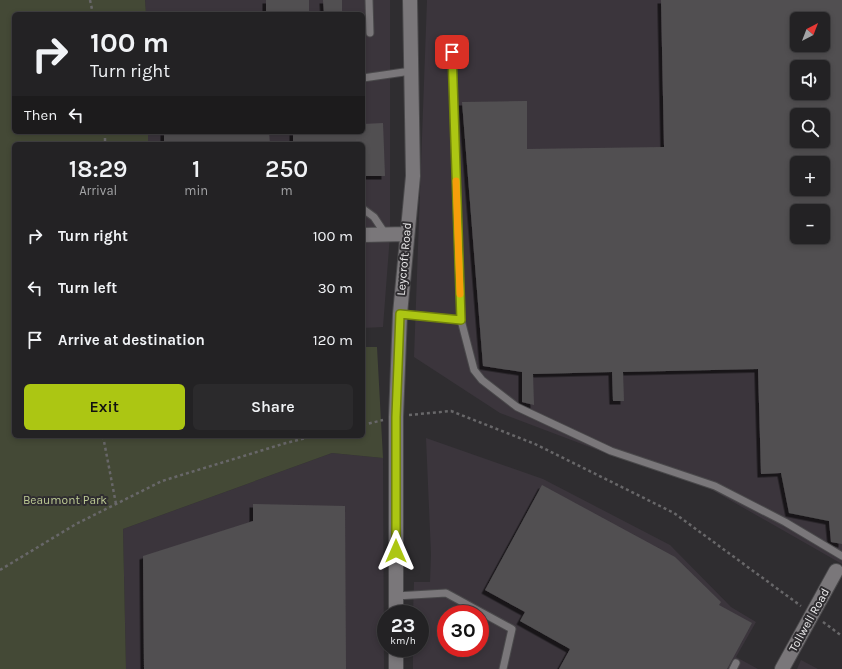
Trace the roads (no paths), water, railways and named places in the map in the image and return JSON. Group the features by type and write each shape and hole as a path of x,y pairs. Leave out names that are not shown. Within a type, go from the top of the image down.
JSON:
{"street":[{"name":"Leycroft Road","path":"396,605 396,417 400,314 406,234 413,176 410,0"},
{"path":"365,235 406,234"},
{"name":"Tollwell Road","path":"782,669 836,571"},
{"path":"396,657 396,669"}],"lane":[{"path":"369,0 370,33"},
{"path":"452,52 461,320 474,370 482,380 517,407 611,451 715,486 785,522 842,556"},
{"path":"365,78 411,72"},
{"path":"365,210 374,217 386,235"},
{"path":"400,314 461,320"},
{"path":"396,596 446,593 512,629 503,669"}],"park label":[{"name":"Beaumont Park","path":"65,500"}]}
